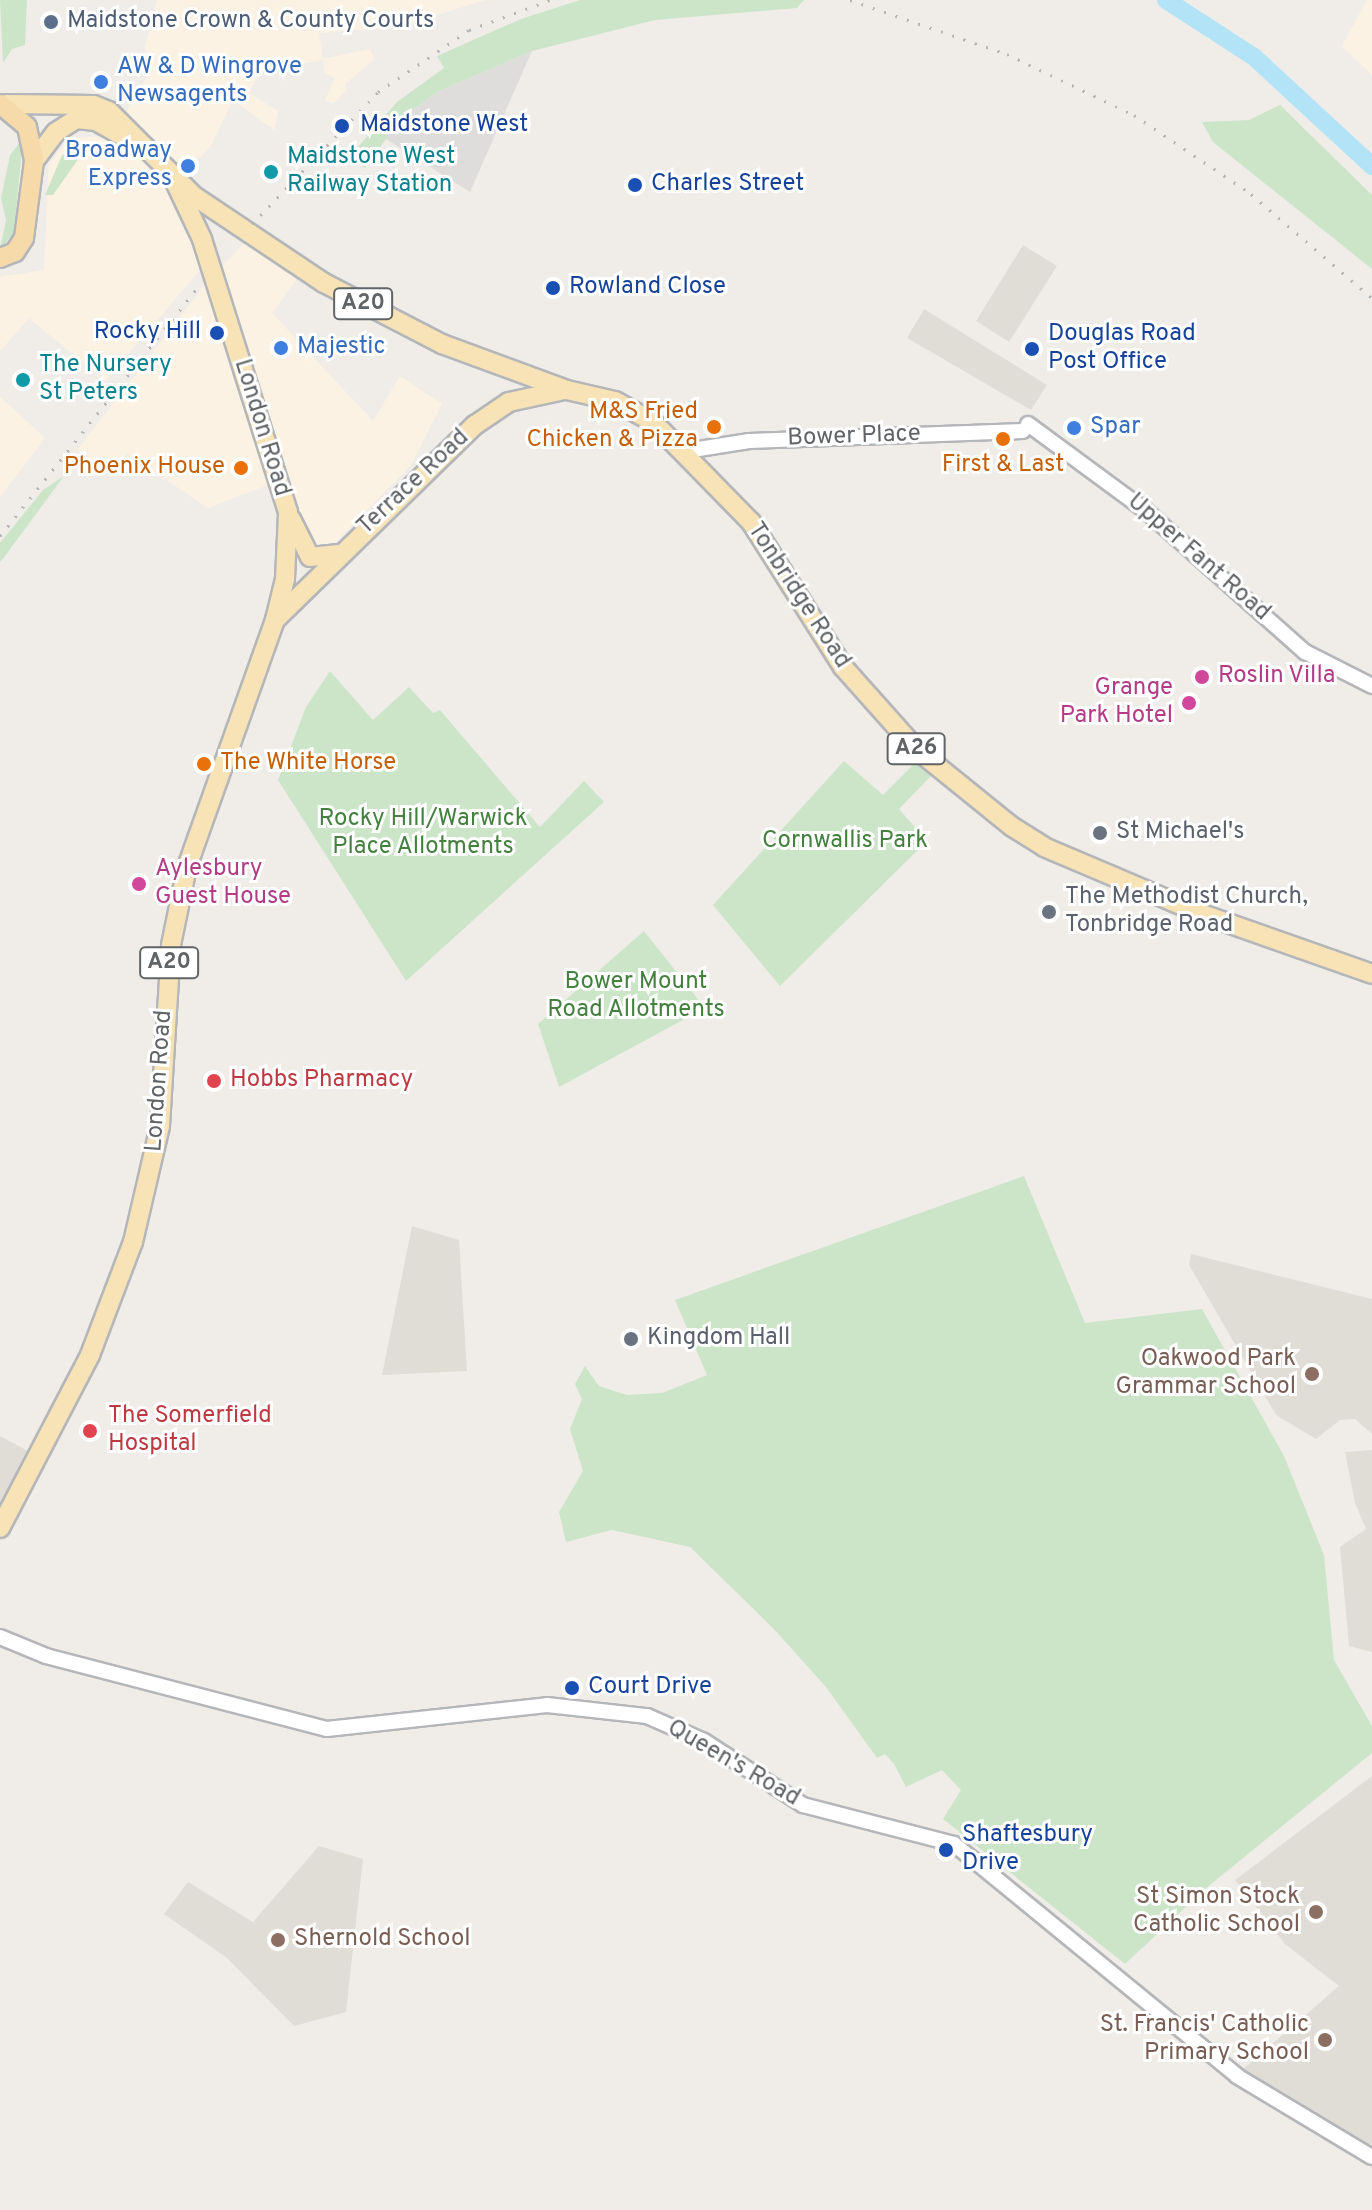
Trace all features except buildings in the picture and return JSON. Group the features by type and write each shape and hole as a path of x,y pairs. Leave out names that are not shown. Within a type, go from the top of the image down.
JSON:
{"highway":[{"path":"0,258 15,252 24,238 34,161 31,135 3,104"}],"main road":[{"name":"A20","path":"3,104 94,105 121,120 169,171 223,217"},
{"name":"A20","path":"34,161 56,132 85,118 147,149"},
{"name":"London Road","path":"0,1528 90,1355 133,1242 160,1126 171,945 187,867 275,620 287,560 288,512 202,239 169,171"},
{"path":"202,239 223,217"},
{"name":"Tonbridge Road","path":"223,217 395,322 514,372 567,390 615,401 653,422 686,451 751,522 843,667 916,749 1011,826 1044,847 1202,914 1372,974"},
{"path":"509,402 514,372"},
{"name":"Terrace Road","path":"288,512 310,557 339,554 475,425 509,402 567,390"},
{"name":"London Road","path":"275,620 339,554"}],"street":[{"name":"Bower Place","path":"686,451 749,441 1025,427"},
{"name":"Upper Fant Road","path":"1025,427 1146,511 1305,652 1372,686"},
{"name":"Queen's Road","path":"0,1637 46,1656 327,1729 547,1705 618,1711 668,1724 803,1805 954,1844 1237,2076 1372,2157"}],"shaded area":[{"path":"157,0 485,0 398,27 319,33 323,59 370,49 374,59 345,84 346,90 333,104 325,100 335,78 325,73 323,60 260,72 249,93 278,111 274,130 233,100 210,147 186,171 126,112 148,75 145,47"},
{"path":"1367,0 1372,0 1372,75 1342,46"},
{"path":"532,51 470,192 386,139 386,129 439,91"},
{"path":"106,136 132,145 178,199 201,269 105,381 29,318 0,351 0,277 44,270 49,164 69,138"},
{"path":"246,241 301,273 272,313 373,421 400,376 442,404 411,465 329,549 310,543 268,485 208,508 127,453 115,471 88,467 78,449 203,287"},
{"path":"1023,245 1057,266 1009,342 976,321"},
{"path":"924,309 1047,385 1031,410 907,338"},
{"path":"0,397 45,438 0,497"},
{"path":"412,1226 459,1240 467,1371 382,1375"},
{"name":"Oakwood Park Grammar School","path":"1191,1254 1372,1299 1372,1434 1355,1419 1340,1420 1316,1439 1276,1415 1189,1265"},
{"path":"0,1436 28,1451 0,1506"},
{"path":"1372,1450 1372,1652 1349,1646 1340,1547 1366,1529 1355,1503 1345,1452"},
{"path":"1372,1776 1372,2143 1369,2145 1242,2070 1339,1986 1285,1944 1235,1880"},
{"name":"Shernold School","path":"319,1846 363,1859 346,2012 294,2026 227,1958 164,1914 188,1882 253,1922"}],"green space":[{"path":"0,0 27,0 25,45 12,49 3,63"},
{"path":"580,0 804,0 797,8 655,20 532,51 439,91 386,129 386,139 365,168 351,155 397,102 444,68 437,56 521,19"},
{"path":"1280,105 1372,195 1372,269 1213,142 1202,122 1249,120"},
{"path":"23,138 14,233 0,249 6,220 1,198 10,155"},
{"path":"89,144 53,195 45,195 62,155"},
{"path":"64,476 0,562 0,543 43,490"},
{"name":"Rocky Hill/Warwick Place Allotments","path":"330,671 373,720 409,687 433,713 440,710 540,827 584,781 604,802 406,981 278,780 306,707"},
{"name":"Cornwallis Park","path":"918,760 934,773 899,809 927,841 780,986 713,905 844,761 883,795"},
{"name":"Bower Mount Road Allotments","path":"644,931 705,1008 559,1087 538,1024"},
{"path":"1024,1176 1085,1323 1202,1309 1284,1456 1324,1555 1334,1660 1372,1726 1372,1753 1205,1889 1125,1964 943,1819 961,1790 942,1770 906,1787 894,1764 885,1754 877,1758 826,1687 773,1628 690,1547 612,1530 566,1542 559,1512 583,1471 570,1429 582,1399 575,1384 585,1366 599,1386 627,1395 662,1393 707,1375 675,1300"}],"waterway":[{"path":"1166,0 1254,57 1372,166"}],"railway":[{"path":"252,224 378,92 469,30 550,0"},
{"path":"850,0 1007,54 1134,115 1251,194 1372,298"},
{"path":"0,536 201,283"}],"place":[{"name":"Maidstone Crown & County Courts","path":"51,22"},
{"name":"AW & D Wingrove Newsagents","path":"101,82"},
{"name":"Maidstone West","path":"342,126"},
{"name":"Broadway Express","path":"188,166"},
{"name":"Maidstone West Railway Station","path":"271,172"},
{"name":"Charles Street","path":"635,185"},
{"name":"Rowland Close","path":"553,288"},
{"name":"Rocky Hill","path":"217,333"},
{"name":"Majestic","path":"281,348"},
{"name":"Douglas Road Post Office","path":"1032,349"},
{"name":"The Nursery St Peters","path":"23,380"},
{"name":"M&S Fried Chicken & Pizza","path":"714,427"},
{"name":"Spar","path":"1074,428"},
{"name":"First & Last","path":"1003,439"},
{"name":"Phoenix House","path":"241,468"},
{"name":"Roslin Villa","path":"1202,677"},
{"name":"Grange Park Hotel","path":"1189,703"},
{"name":"The White Horse","path":"204,764"},
{"name":"St Michael's","path":"1100,833"},
{"name":"Aylesbury Guest House","path":"139,884"},
{"name":"The Methodist Church, Tonbridge Road","path":"1049,912"},
{"name":"Hobbs Pharmacy","path":"214,1081"},
{"name":"Kingdom Hall","path":"631,1339"},
{"name":"Oakwood Park Grammar School","path":"1312,1374"},
{"name":"The Somerfield Hospital","path":"90,1431"},
{"name":"Court Drive","path":"572,1688"},
{"name":"Shaftesbury Drive","path":"946,1850"},
{"name":"St Simon Stock Catholic School","path":"1316,1912"},
{"name":"Shernold School","path":"278,1940"},
{"name":"St. Francis' Catholic Primary School","path":"1325,2040"}]}
